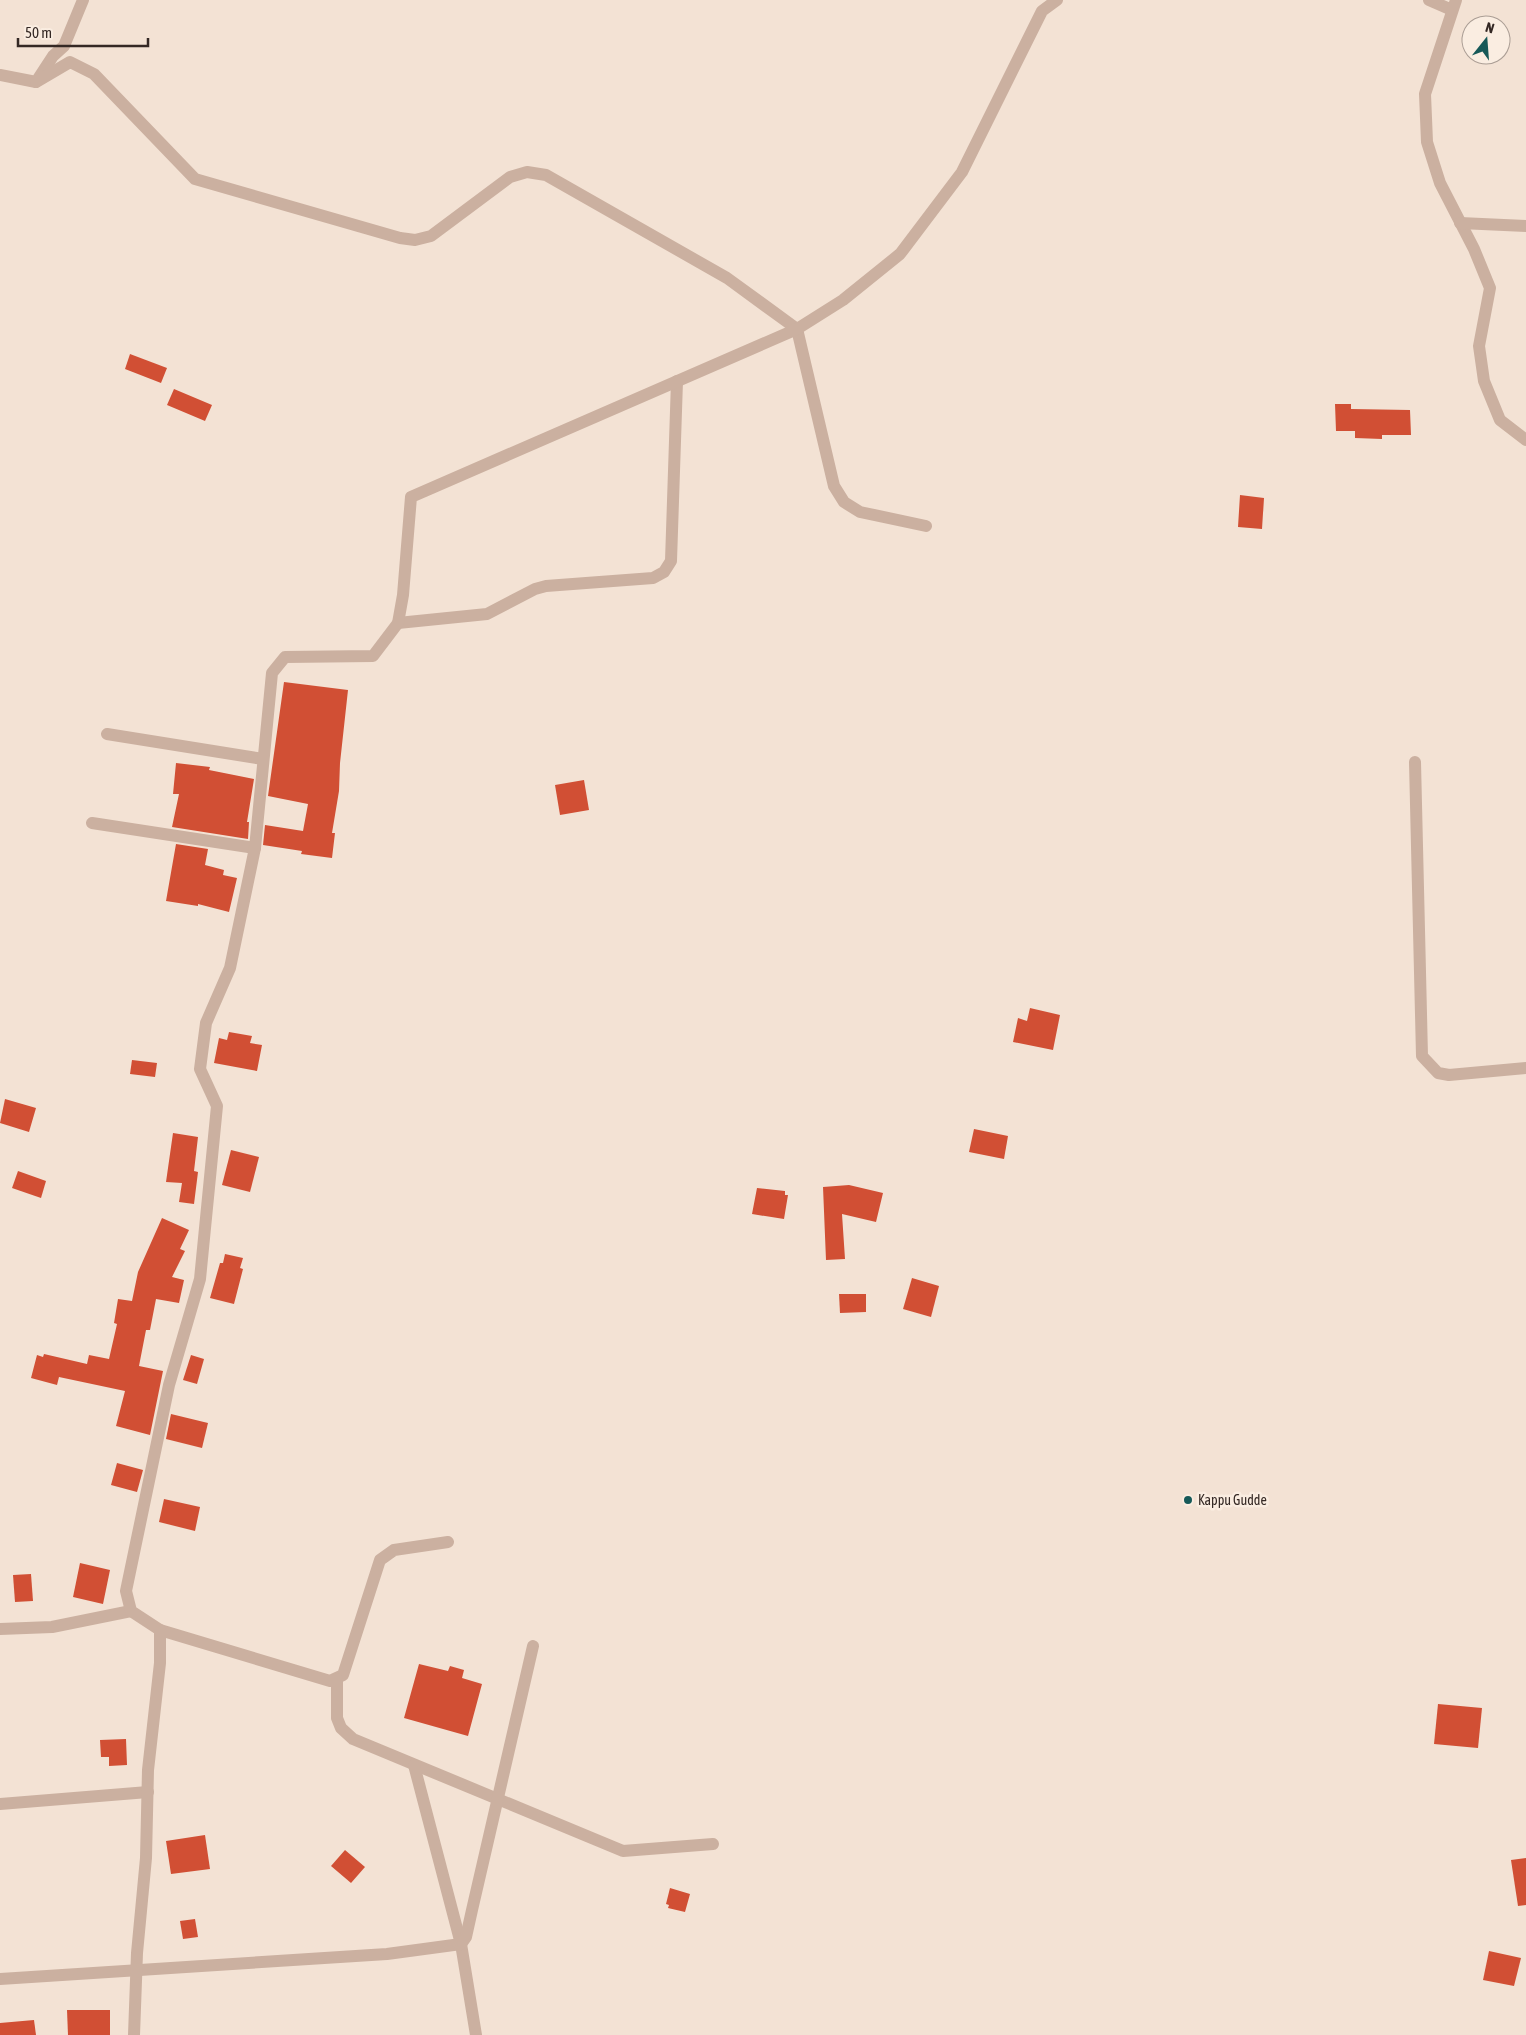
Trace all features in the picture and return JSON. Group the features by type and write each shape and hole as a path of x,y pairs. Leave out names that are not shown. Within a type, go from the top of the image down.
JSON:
{"street":[{"path":"36,82 54,56 64,46 83,0"},
{"path":"448,1542 394,1550 380,1560 343,1675 330,1681 160,1630 131,1610 126,1591 167,1395 200,1279 217,1106 200,1069 206,1023 230,968 255,848 272,673 285,657 373,656 398,623 403,595 411,497 797,329 843,300 900,254 962,172 1042,11 1057,0"},
{"path":"1429,0 1454,5 1425,94 1427,142 1440,183 1490,288 1479,346 1484,381 1500,420 1526,440"},
{"path":"0,74 36,82 70,62 94,74 195,179 400,238 415,240 431,236 510,177 527,172 546,175 728,278 797,329 834,486 844,502 860,512 926,526"},
{"path":"1460,223 1526,226"},
{"path":"398,623 487,614 535,589 546,586 652,578 664,572 671,561 677,381"},
{"path":"107,734 263,759"},
{"path":"1415,762 1422,1056 1438,1074 1449,1075 1526,1068"},
{"path":"92,823 255,848"},
{"path":"0,1629 52,1627 131,1610"},
{"path":"134,2035 136,1969 146,1858 148,1792 160,1663 160,1630"},
{"path":"0,1979 387,1954 461,1944 466,1937 533,1646"},
{"path":"337,1679 337,1718 341,1728 353,1739 623,1851 713,1844"},
{"path":"414,1765 461,1944 476,2035"},
{"path":"0,1804 148,1792"}],"building":[{"path":"130,354 167,368 161,383 125,369"},
{"path":"174,389 212,405 205,421 167,405"},
{"path":"1335,404 1351,404 1351,409 1410,410 1411,435 1382,435 1382,439 1355,438 1355,431 1336,431"},
{"path":"1240,495 1264,498 1262,529 1238,527"},
{"path":"284,682 348,690 339,791 332,833 335,833 332,858 301,854 302,851 263,845 265,825 303,831 308,804 268,796"},
{"path":"176,763 210,767 209,770 254,779 247,822 249,822 248,839 172,827 179,794 173,794"},
{"path":"584,780 589,810 560,815 555,785"},
{"path":"176,844 208,849 205,865 224,870 223,875 237,878 229,912 198,904 198,906 166,901"},
{"path":"1030,1008 1060,1015 1053,1050 1013,1042 1018,1018 1027,1021"},
{"path":"229,1032 252,1036 250,1043 262,1045 257,1071 214,1063 219,1038 227,1040"},
{"path":"132,1060 157,1063 155,1077 130,1074"},
{"path":"5,1099 36,1108 29,1132 0,1123"},
{"path":"974,1129 1008,1136 1004,1159 969,1152"},
{"path":"173,1133 198,1137 194,1171 198,1172 194,1204 179,1202 182,1183 166,1182"},
{"path":"231,1150 259,1157 250,1192 222,1185"},
{"path":"18,1171 46,1181 41,1198 12,1188"},
{"path":"849,1185 883,1193 876,1222 842,1214 845,1259 826,1260 823,1187"},
{"path":"757,1188 785,1191 785,1195 788,1195 784,1219 752,1214"},
{"path":"162,1218 189,1230 180,1249 185,1251 172,1277 184,1280 179,1303 156,1299 150,1330 146,1330 139,1366 163,1371 150,1435 116,1426 125,1391 59,1377 57,1385 31,1378 37,1355 43,1357 44,1354 87,1364 89,1355 109,1359 117,1324 114,1323 118,1299 132,1301 138,1272"},
{"path":"225,1254 243,1258 240,1268 243,1269 234,1304 210,1298 220,1263 223,1263"},
{"path":"912,1278 939,1286 931,1317 903,1309"},
{"path":"839,1294 866,1294 866,1312 840,1313"},
{"path":"191,1355 204,1359 197,1384 183,1380"},
{"path":"171,1414 208,1423 202,1448 166,1439"},
{"path":"117,1463 143,1470 137,1492 111,1485"},
{"path":"164,1499 200,1507 195,1531 159,1522"},
{"path":"80,1563 110,1570 103,1604 73,1597"},
{"path":"31,1574 33,1601 15,1602 13,1575"},
{"path":"419,1664 448,1671 450,1666 464,1670 462,1678 482,1684 468,1736 404,1718"},
{"path":"1438,1704 1482,1708 1478,1748 1434,1744"},
{"path":"126,1739 127,1765 109,1766 109,1757 101,1757 100,1740"},
{"path":"205,1835 210,1869 171,1874 166,1841"},
{"path":"345,1850 365,1867 351,1883 331,1866"},
{"path":"1526,1858 1526,1905 1518,1906 1511,1860"},
{"path":"670,1888 690,1894 685,1912 668,1908 669,1905 666,1904"},
{"path":"195,1919 198,1937 183,1939 180,1921"},
{"path":"1489,1951 1521,1958 1514,1986 1483,1980"},
{"path":"67,2010 110,2010 110,2035 68,2035"},
{"path":"34,2020 36,2035 0,2035 0,2023"}],"place":[{"name":"Kappu Gudde","path":"1188,1500"}]}
